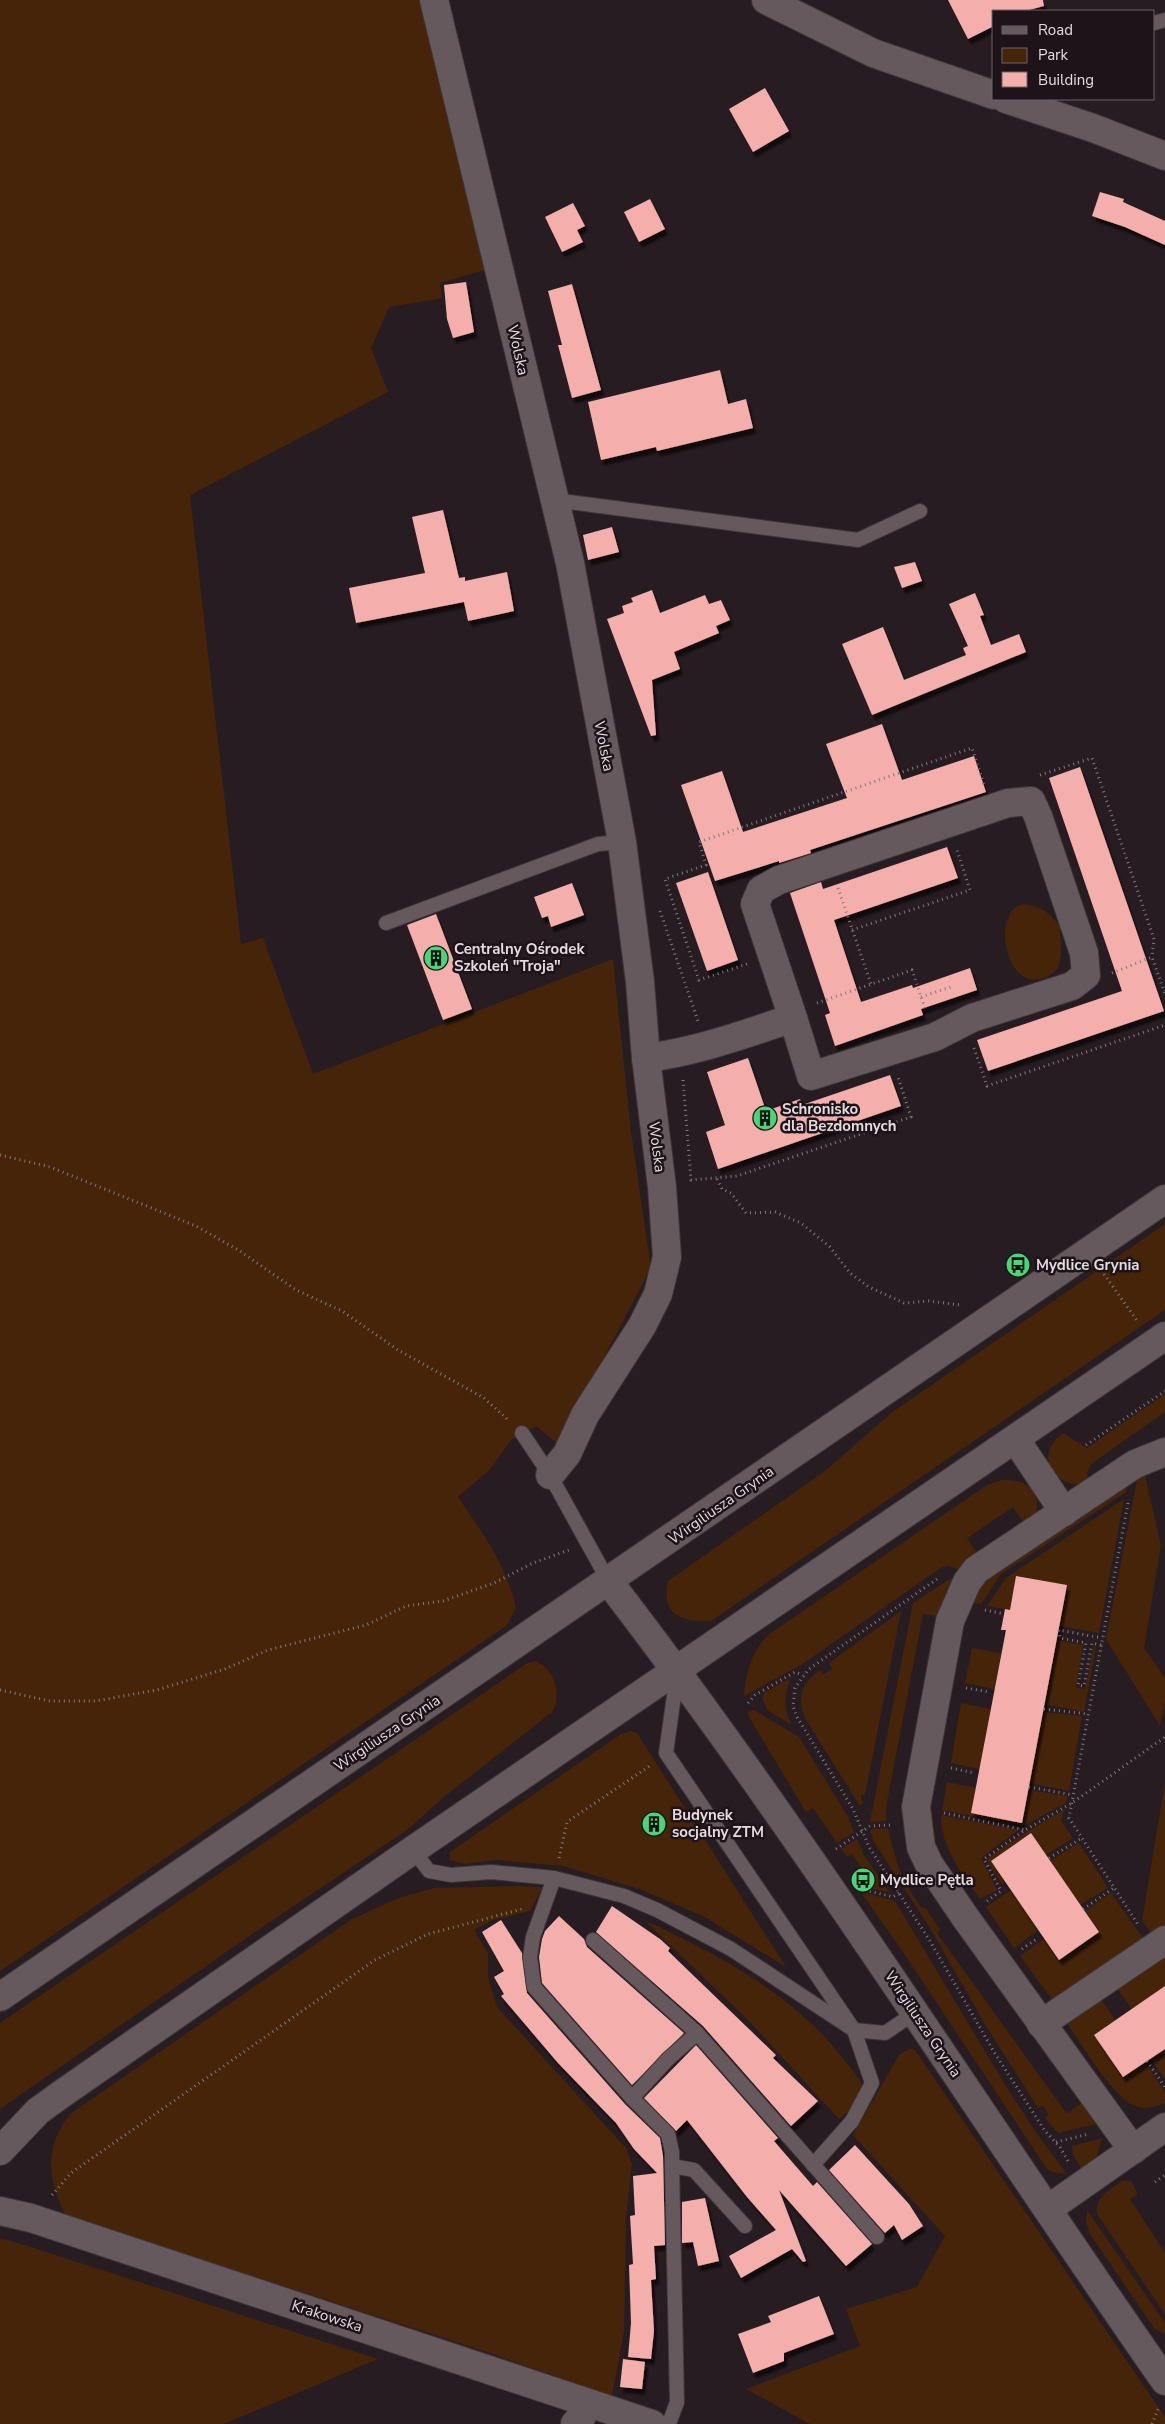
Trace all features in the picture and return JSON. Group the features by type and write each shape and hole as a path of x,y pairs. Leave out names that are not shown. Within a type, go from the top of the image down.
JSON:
{"street":[{"name":"Wolska","path":"434,0 570,562 622,842 640,982 646,1058 662,1187 666,1257 658,1294 642,1326 585,1415 567,1454 550,1475"},
{"path":"766,0 873,53 992,94"},
{"path":"1009,100 1093,128 1165,156"},
{"path":"1031,801 1038,816 1084,953 1086,975 1072,986 972,1018 935,1038 811,1076 755,904 761,890 779,880 948,823 1008,803 1031,801"},
{"path":"646,1058 667,1056 714,1044 792,1015"},
{"name":"Wirgiliusza Grynia","path":"0,1997 609,1582 1165,1199"},
{"path":"0,2151 38,2111 63,2093 413,1850 1016,1440 1153,1332"},
{"path":"1016,1440 1064,1512"},
{"path":"1133,2150 1041,2024 929,1864 921,1847 916,1807 950,1621 965,1585 976,1570 1135,1464 1165,1452"},
{"name":"Wirgiliusza Grynia","path":"609,1582 678,1671 916,2012 1165,2381"},
{"path":"1041,2024 1165,1940"},
{"path":"1048,2209 1165,2127"},
{"name":"Krakowska","path":"0,2211 31,2218 581,2413 652,2424"}],"lane":[{"path":"554,500 858,540 920,511"},
{"path":"386,923 598,844 622,842"},
{"path":"522,1433 550,1475 609,1582"},
{"path":"678,1671 666,1753 854,2030 872,2083 852,2121 813,2165"},
{"path":"413,1850 429,1871 451,1875 491,1872 554,1878 624,1896 657,1910 731,1949 854,2030 885,2033 916,2012"},
{"path":"554,1878 533,1937 530,1957 534,1987 632,2098 668,2134 672,2152 677,2402 669,2424"},
{"path":"593,1940 697,2033 877,2237"},
{"path":"632,2098 668,2059 697,2033"},
{"path":"672,2166 694,2170 745,2226"}],"path":[{"path":"1031,801 1036,776 1092,758 1154,939 1152,957 1165,994"},
{"path":"852,930 970,890 948,823"},
{"path":"829,863 871,984"},
{"path":"1086,975 1105,976 1152,957"},
{"path":"792,1015 912,970 928,1017"},
{"path":"921,997 951,987"},
{"path":"954,1028 957,1039 964,1043 971,1040 987,1086 1165,1024"},
{"path":"683,1076 691,1180 717,1179 737,1176 911,1117 896,1071 907,1067 912,1058 908,1046"},
{"path":"0,1154 50,1167 196,1226 240,1251 296,1290 342,1311 398,1350 484,1398 522,1433"},
{"path":"717,1179 722,1188 731,1193 746,1212 775,1212 801,1223 830,1247 850,1273 869,1287 904,1303 929,1301 963,1305"},
{"path":"1097,1272 1104,1274 1153,1332"},
{"path":"1086,1445 1165,1391"},
{"path":"1130,1493 1069,1818 1138,1925"},
{"path":"0,1690 50,1702 95,1701 157,1690 226,1669 268,1650 366,1625 406,1606 443,1601 494,1583 533,1563 588,1542"},
{"path":"982,1610 1004,1614"},
{"path":"1101,1644 1092,1643 1084,1686 1078,1685 1086,1643 1060,1638 1059,1630 1102,1638"},
{"path":"748,1703 755,1695 795,1672 803,1675"},
{"path":"1044,1709 1088,1714"},
{"path":"965,1917 1003,1890 984,1859 1025,1830 1072,1803 1165,1737"},
{"path":"554,1878 567,1822 666,1753"},
{"path":"1029,1787 1073,1795"},
{"path":"916,1807 1025,1830"},
{"path":"840,1846 862,1831"},
{"path":"1048,1858 1082,1838"},
{"path":"831,1841 842,1857"},
{"path":"1083,1909 1114,1888"},
{"path":"864,1889 893,1897 899,1893"},
{"path":"31,2218 71,2173 376,1960 428,1934 531,1906 543,1909"},
{"path":"1147,2061 1165,2087"},
{"path":"1154,2182 1165,2175"},
{"path":"1152,2424 1158,2408 1165,2403"}],"green space":[{"path":"0,0 422,0 488,269 440,283 442,298 389,307 371,348 388,392 190,495 241,944 263,938 313,1074 613,959 631,1132 651,1268 558,1444 536,1426 511,1440 490,1469 458,1497 493,1550 507,1578 516,1608 506,1626 0,1971"},
{"path":"1022,904 1044,910 1060,926 1061,951 1058,968 1042,979 1030,979 1021,974 1013,966 1008,955 1005,943 1007,919 1013,910"},
{"path":"1165,1224 1165,1310 711,1621 683,1618 670,1609 666,1592 668,1581 825,1471 891,1413"},
{"path":"1165,1394 1165,1412 1091,1464 1087,1472 1088,1482 1073,1484 1058,1477 1053,1471 1049,1464 1050,1448 1063,1433 1087,1448"},
{"path":"1144,1472 1161,1545 1144,1648 1165,1678 1165,1702 1160,1726 1106,1639 1138,1475"},
{"path":"1002,1480 1023,1483 1033,1490 1036,1496 1037,1511 1025,1525 1013,1507 967,1538 978,1555 957,1569 949,1566 942,1567 804,1663 744,1696 750,1663 757,1649 768,1635 987,1485"},
{"path":"1127,1481 1126,1492 1001,1574 981,1604 970,1603 980,1581"},
{"path":"1124,1499 1099,1633 1059,1626 1067,1585 1017,1576 1010,1610 987,1606 1006,1578"},
{"path":"951,1578 953,1581 943,1617 923,1614 886,1807 886,1821 870,1822 913,1603"},
{"path":"901,1611 865,1795 861,1795 861,1800 864,1801 860,1806 806,1720 801,1705 802,1692 808,1680 820,1670 823,1675 832,1669 829,1663"},
{"path":"1057,1640 1083,1645 1076,1688 1085,1689 1094,1646 1096,1646 1084,1712 1045,1704"},
{"path":"972,1648 1001,1653 995,1689 965,1683"},
{"path":"534,1661 547,1669 555,1682 557,1698 552,1712 444,1797 407,1830 255,1932 0,2109 0,2023 526,1664"},
{"path":"791,1678 787,1690 786,1707 792,1725 767,1710 762,1698 765,1692"},
{"path":"961,1703 991,1709 980,1769 951,1763"},
{"path":"754,1710 799,1737 848,1817 854,1832 837,1843 813,1808 806,1812 749,1717 747,1712"},
{"path":"1043,1712 1082,1716 1069,1791 1029,1783"},
{"path":"632,1731 637,1733 786,1967 703,1916 639,1889 563,1866 497,1860 464,1864 450,1860 450,1852 621,1734"},
{"path":"947,1782 976,1788 1022,1823 1028,1790 1067,1796 1066,1803 1023,1826 942,1810"},
{"path":"1165,1782 1165,1930 1155,1938 1142,1921"},
{"path":"1064,1810 1061,1821 1073,1838 1046,1855 1031,1833 991,1861 1005,1882 1002,1884 988,1862 988,1858"},
{"path":"941,1815 1018,1830 981,1858 997,1890 980,1899 954,1860 945,1839"},
{"path":"888,1828 893,1851 904,1880 922,1908 925,1907 940,1930 937,1933 1067,2114 1082,2102 1097,2124 1058,2133 1045,2118 1049,2115 1043,2106 1038,2108 986,2026 930,1928 874,1842 870,1831"},
{"path":"857,1839 864,1855 890,1893 867,1887 860,1876 865,1873 852,1854 847,1857 841,1849"},
{"path":"1079,1843 1108,1888 1080,1905 1050,1861"},
{"path":"543,1887 530,1911 493,1920 474,1930 488,1953 488,1977 497,2007 626,2148 632,2164 626,2218 624,2332 612,2396 481,2350 65,2215 55,2188 51,2163 55,2139 70,2114 352,1919 399,1898 434,1888"},
{"path":"1011,1890 1038,1930 1014,1948 986,1907"},
{"path":"866,1893 895,1901 1004,2083 1035,2131 1067,2174 1052,2172 1047,2169 863,1895"},
{"path":"1111,1893 1146,1943 1056,1999 1051,1998 1020,1956 1044,1939 1059,1960 1099,1932 1085,1911"},
{"path":"644,1920 715,1955 760,1983 802,2015 832,2045 862,2083 852,2108 839,2119 749,2021"},
{"path":"1165,1953 1165,1986 1132,2009 1113,1983"},
{"path":"1099,1996 1115,2020 1094,2035 1123,2077 1145,2062 1165,2092 1165,2103 1154,2107 1142,2108 1127,2101 1108,2082 1068,2025 1070,2019"},
{"path":"910,2048 915,2050 1165,2417 1165,2424 810,2424 746,2389 860,2346 846,2309 917,2287 945,2236 853,2135 899,2055"},
{"path":"1165,2049 1165,2079 1150,2059"},
{"path":"1102,2138 1096,2159 1082,2171 1073,2154 1072,2146"},
{"path":"1122,2181 1131,2181 1138,2194 1130,2199 1165,2253 1165,2314 1097,2214 1098,2204 1101,2199 1108,2191"},
{"path":"1087,2210 1165,2323 1165,2334 1154,2328 1090,2234 1086,2223"},
{"path":"0,2239 9,2240 378,2359 224,2424 0,2424"}],"building":[{"path":"948,0 1043,0 1044,6 1029,10 992,10 992,27 968,39"},
{"path":"765,88 789,131 753,152 729,109"},
{"path":"1100,192 1124,199 1123,202 1165,221 1165,245 1125,227 1092,216"},
{"path":"650,199 665,229 639,242 624,212"},
{"path":"573,203 585,226 577,230 583,242 562,252 545,217"},
{"path":"466,282 474,332 453,338 447,319 444,285"},
{"path":"572,284 601,390 572,398 558,345 562,345 548,291"},
{"path":"720,370 728,404 746,399 753,428 657,451 656,447 601,460 588,402"},
{"path":"443,510 459,578 465,577 465,581 507,572 514,611 468,621 464,602 356,623 349,588 425,573 412,517"},
{"path":"612,527 619,552 588,560 583,535"},
{"path":"915,562 922,581 902,588 894,567"},
{"path":"652,590 660,613 705,595 709,604 721,600 730,620 716,626 719,633 674,652 680,669 652,680 656,735 651,736 607,619 624,613 622,606 633,602 631,598"},
{"path":"975,593 984,615 980,616 991,645 1019,634 1026,652 872,715 842,644 883,627 904,680 966,655 963,648 968,646 949,604"},
{"path":"882,724 902,780 974,756 986,792 810,850 811,853 715,881 681,785 722,771 743,832 847,798 826,744"},
{"path":"1080,767 1164,1011 988,1071 977,1040 1122,991 1049,778"},
{"path":"947,847 958,878 834,920 861,1002 912,985 913,988 970,968 977,990 921,1009 923,1015 835,1046 825,1015 830,1013 790,893 821,882 823,889"},
{"path":"708,872 738,960 707,971 676,883"},
{"path":"572,883 584,915 551,927 548,916 542,918 534,897"},
{"name":"Centralny Ośrodek Szkoleń \"Troja\"","path":"436,914 472,1009 443,1020 407,925"},
{"name":"Schronisko dla Bezdomnych","path":"748,1058 766,1111 800,1099 802,1105 890,1075 901,1106 718,1169 706,1132 725,1125 707,1072"},
{"path":"1016,1576 1067,1585 1022,1823 971,1813 1006,1630 1001,1630 1005,1609 1010,1610"},
{"path":"1031,1833 1099,1932 1059,1960 991,1861"},
{"path":"612,1906 670,1948 668,1951 776,2055 773,2058 818,2101 791,2126 703,2026 596,1932"},
{"path":"559,1916 584,1939 587,1947 684,2033 632,2085 542,1983 539,1957 542,1939 545,1931"},
{"path":"501,1920 522,1953 527,1993 625,2104 660,2138 663,2156 665,2245 654,2246 656,2279 651,2280 654,2331 651,2359 628,2357 631,2323 629,2265 633,2264 630,2216 635,2215 633,2176 657,2173 634,2149 616,2123 558,2063 501,1996 504,1994 494,1977 504,1971 482,1932"},
{"path":"1165,1986 1165,2049 1123,2077 1094,2035"},
{"path":"696,2045 778,2138 774,2141 813,2186 817,2182 872,2244 846,2266 779,2190 806,2261 803,2262 792,2249 741,2278 729,2256 776,2230 747,2197 687,2120 676,2131 644,2098"},
{"path":"855,2145 909,2204 923,2226 902,2240 894,2225 885,2233 829,2170"},
{"path":"705,2198 719,2261 698,2266 693,2242 682,2243 682,2202"},
{"path":"819,2296 834,2334 784,2353 784,2361 753,2373 738,2334 771,2322 768,2316"},
{"path":"623,2359 645,2362 642,2389 620,2387"}],"place":[{"name":"Centralny Ośrodek Szkoleń \"Troja\"","path":"436,958"},
{"name":"Schronisko dla Bezdomnych","path":"765,1118"},
{"name":"Mydlice Grynia","path":"1018,1265"},
{"name":"Budynek socjalny ZTM","path":"654,1824"},
{"name":"Mydlice Pętla","path":"863,1880"}]}
